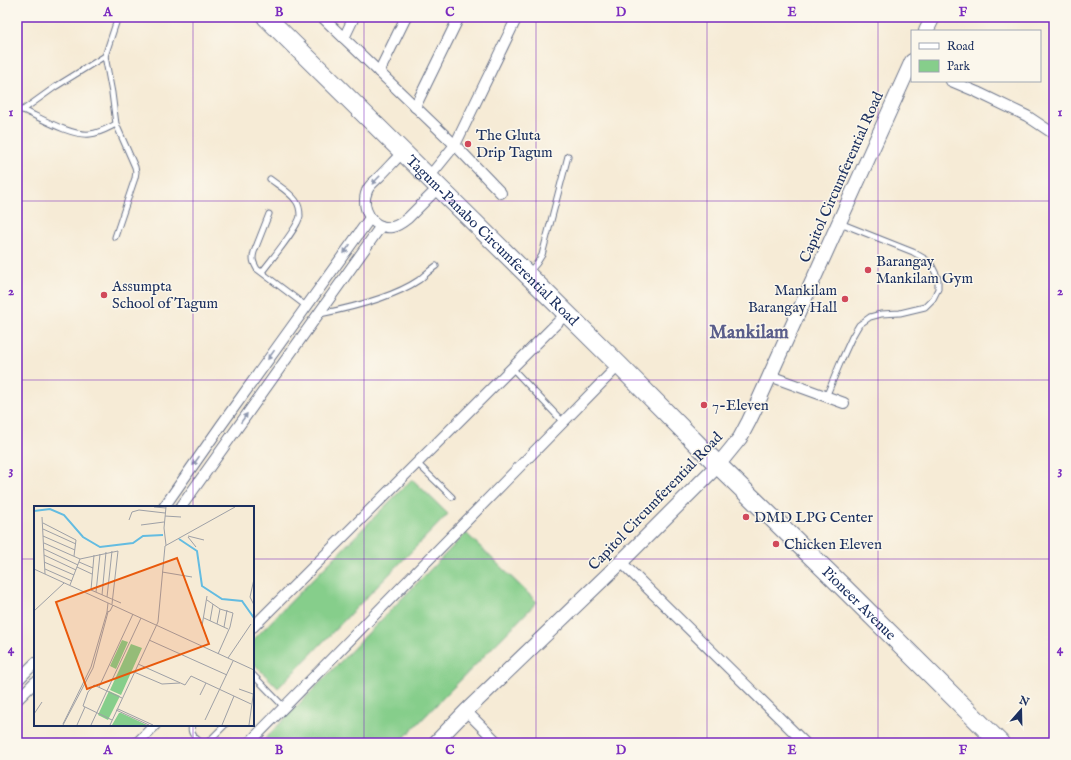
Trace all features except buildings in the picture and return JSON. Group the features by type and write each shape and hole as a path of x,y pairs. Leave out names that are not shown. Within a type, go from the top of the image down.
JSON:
{"highway":[{"name":"Tagum-Panabo Circumferential Road","path":"266,17 619,365 718,465"},
{"name":"Pioneer Avenue","path":"718,465 1000,743"}],"main road":[{"path":"926,30 933,17"},
{"name":"Capitol Circumferential Road","path":"436,743 466,711 621,562 718,465 735,445 749,421 770,376 911,66"}],"street":[{"path":"322,17 455,145 501,193"},
{"path":"344,38 354,17"},
{"path":"379,72 406,17"},
{"path":"415,107 459,17"},
{"path":"403,152 372,183 367,191 364,201 366,212 370,218 381,226 391,227 408,218 434,182 455,145 517,17"},
{"path":"953,82 1027,116 1054,134"},
{"path":"165,506 370,218"},
{"path":"182,506 381,226"},
{"path":"356,236 367,245"},
{"path":"306,306 318,315"},
{"path":"254,626 566,314"},
{"path":"249,743 619,365"},
{"path":"770,376 844,403"},
{"path":"222,424 234,432"},
{"path":"621,562 806,743"},
{"path":"17,681 34,664"},
{"path":"17,700 34,683"},
{"path":"466,711 498,743"},
{"path":"138,743 154,726"}],"lane":[{"path":"115,236 136,172 116,124 112,93 104,56 118,17"},
{"path":"23,110 55,87 104,56"},
{"path":"17,110 23,110 66,130 78,133 88,134 100,132 116,124"},
{"path":"527,275 542,255 568,156"},
{"path":"262,272 292,231 300,216 300,209 297,202 292,196 270,179"},
{"path":"269,214 252,258 253,263 257,268 306,306"},
{"path":"826,397 852,337 859,326 870,317 881,314 900,313 925,307 933,299 938,289 938,278 931,264 925,259 913,252 840,223"},
{"path":"318,315 368,302 399,290 418,280 436,266"},
{"path":"512,368 563,422"},
{"path":"417,463 452,497"},
{"path":"254,676 284,707"},
{"path":"192,726 190,730 191,733 201,743"},
{"path":"207,743 224,726"}],"green space":[{"path":"412,479 448,514 278,688 254,664 254,639"},
{"path":"466,533 537,602 399,743 261,743"}],"place":[{"name":"The Gluta Drip Tagum","path":"468,144"},
{"name":"Barangay Mankilam Gym","path":"868,270"},
{"name":"Assumpta School of Tagum","path":"104,295"},
{"name":"Mankilam Barangay Hall","path":"845,299"},
{"name":"7-Eleven","path":"704,405"},
{"name":"DMD LPG Center","path":"746,517"},
{"name":"Chicken Eleven","path":"776,544"}],"district":[{"name":"Mankilam","path":"749,331"}]}
